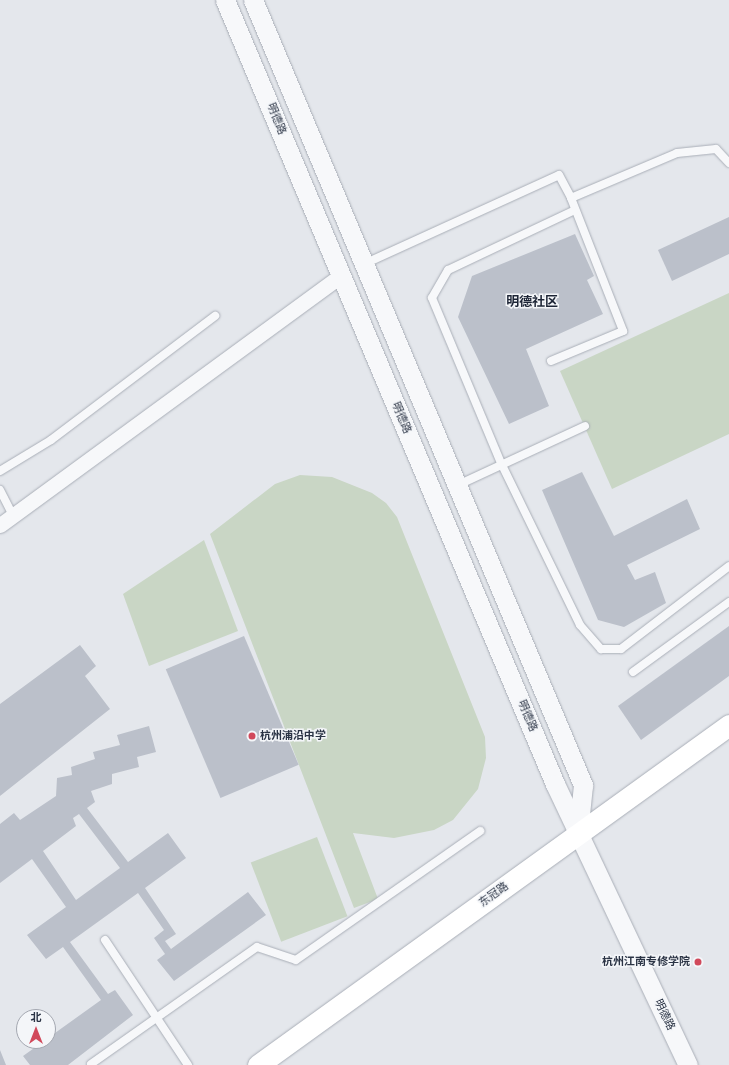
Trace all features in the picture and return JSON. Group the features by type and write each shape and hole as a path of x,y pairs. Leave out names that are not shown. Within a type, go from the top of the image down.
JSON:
{"main road":[{"name":"东冠路","path":"258,1065 729,725"}],"street":[{"name":"明德路","path":"225,0 578,834 688,1065"},
{"path":"253,0 583,785 578,834"},
{"path":"0,525 341,275"}],"lane":[{"path":"571,198 678,153 716,149 729,163"},
{"path":"364,264 559,175 576,210 623,331 552,361"},
{"path":"576,210 448,270 432,298 502,465 580,625 601,649 620,649 729,566"},
{"path":"0,471 51,440 215,316"},
{"path":"458,485 586,426"},
{"path":"0,490 13,515"},
{"path":"634,672 729,602"},
{"path":"90,1064 257,948 296,960 480,831"},
{"path":"105,940 188,1065"}],"green space":[{"path":"729,293 729,434 612,489 560,371"},
{"path":"300,475 332,477 372,493 386,503 397,517 485,737 486,758 478,789 453,820 434,830 394,838 353,833 378,899 354,908 210,534 275,484"},
{"path":"204,540 238,631 149,666 123,594"},
{"path":"317,837 347,916 281,942 251,862"}],"building":[{"path":"729,217 729,254 672,281 658,250"},
{"path":"575,234 594,276 587,280 603,314 526,349 549,406 509,424 458,317 472,276"},
{"path":"582,472 614,536 687,499 700,529 627,565 635,580 655,572 666,603 624,627 598,620 542,490"},
{"path":"729,626 729,676 641,740 618,706"},
{"path":"244,636 299,765 220,798 166,669"},
{"path":"80,645 96,666 85,676 110,709 0,796 0,704"},
{"path":"149,726 156,752 137,757 139,767 112,774 112,784 91,791 95,802 87,808 128,862 168,833 186,858 145,888 176,934 165,941 171,949 248,892 266,915 174,981 157,960 165,954 154,938 164,930 138,893 70,942 108,994 115,990 133,1015 68,1065 30,1065 23,1056 33,1049 56,1049 56,1032 101,1000 63,947 46,959 27,935 66,907 32,859 0,883 0,824 14,813 20,820 56,796 57,778 72,775 71,767 95,759 93,752 120,745 117,735","holes":["79,814 120,868 76,900 43,851 76,826 73,818"]},
{"path":"0,1050 6,1065 0,1065"}],"place":[{"name":"杭州浦沿中学","path":"252,736"},
{"name":"杭州江南专修学院","path":"698,962"}],"district":[{"name":"明德社区","path":"532,302"}]}
